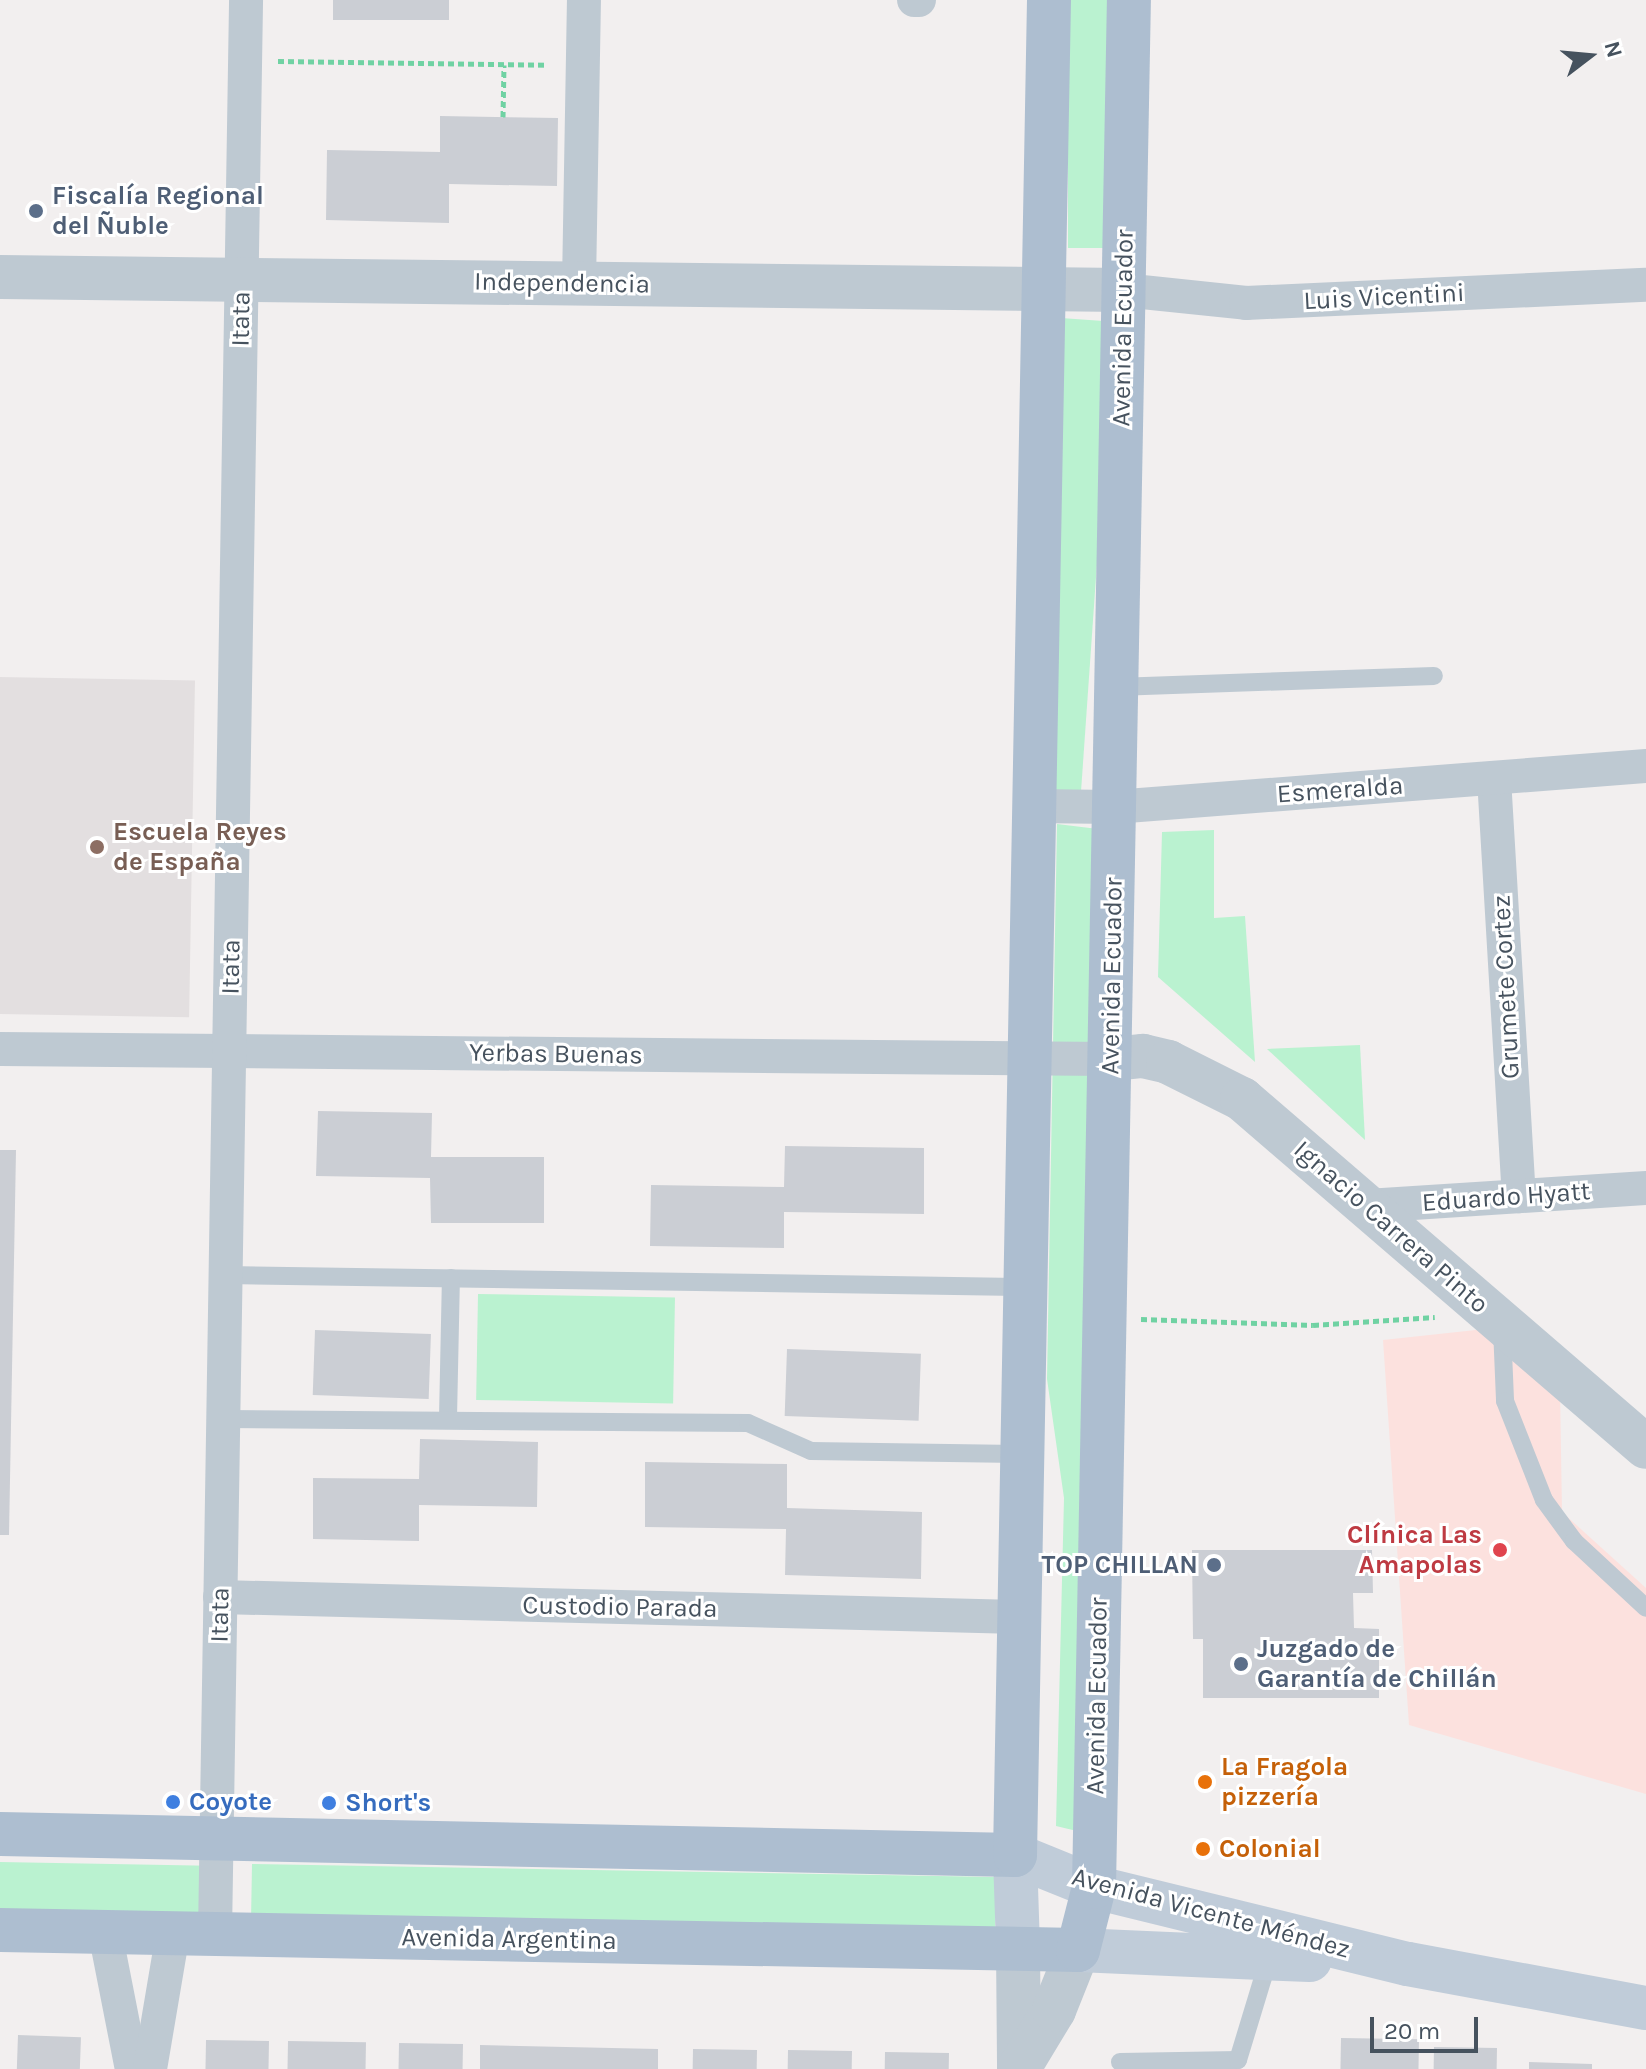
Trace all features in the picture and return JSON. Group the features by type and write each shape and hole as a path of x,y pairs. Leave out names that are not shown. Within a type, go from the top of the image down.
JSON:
{"main road":[{"path":"1018,1947 1015,1855 1049,0"},
{"name":"Avenida Ecuador","path":"1078,1950 1094,1887 1112,1059 1129,0"},
{"path":"0,1834 1015,1855"},
{"name":"Avenida Vicente Méndez","path":"1015,1855 1094,1887 1408,1964 1646,2008"},
{"name":"Avenida Argentina","path":"0,1930 1018,1947"},
{"name":"Avenida Vicente Méndez","path":"1018,1947 1408,1964"}],"street":[{"name":"Itata","path":"150,2069 194,1933 217,1839 246,0"},
{"path":"579,284 584,0"},
{"name":"Independencia","path":"0,277 1123,290"},
{"name":"Luis Vicentini","path":"1123,290 1246,303 1646,285"},
{"name":"Esmeralda","path":"1033,806 1114,807 1646,766"},
{"name":"Grumete Cortez","path":"1494,778 1519,1196"},
{"name":"Yerbas Buenas","path":"0,1049 1112,1059"},
{"name":"Ignacio Carrera Pinto","path":"1112,1059 1143,1056 1217,1084 1367,1206 1646,1447"},
{"name":"Eduardo Hyatt","path":"1367,1206 1646,1188"},
{"name":"Custodio Parada","path":"220,1597 1019,1617"},
{"path":"105,1932 132,2069"},
{"path":"1018,1947 1019,2069"},
{"path":"1019,2069 1054,2010 1078,1950"}],"lane":[{"path":"1116,687 1434,676"},
{"path":"226,1275 1025,1287"},
{"path":"448,1418 451,1278"},
{"path":"1496,1318 1505,1401 1544,1500 1574,1541 1646,1608"},
{"path":"224,1419 448,1418 748,1423 811,1451 1022,1454"},
{"path":"1120,2062 1238,2060 1270,1958"}],"path":[{"path":"245,61 582,66"},
{"path":"503,117 504,65"},
{"path":"1104,1318 1313,1325 1496,1318"}],"shaded area":[{"name":"Escuela Reyes de España","path":"0,677 195,680 189,1017 0,1014"},
{"name":"Clínica Las Amapolas","path":"1485,1329 1560,1390 1562,1512 1646,1588 1646,1794 1409,1725 1383,1340"}],"green space":[{"path":"1068,0 1120,0 1120,248 1068,248"},
{"path":"1061,318 1114,322 1081,793 1028,789"},
{"path":"1057,824 1098,829 1081,1832 1056,1826 1064,1498 1047,1379"},
{"path":"1214,830 1214,918 1245,916 1255,1062 1158,977 1162,832"},
{"path":"1360,1045 1365,1140 1267,1049"},
{"path":"478,1294 675,1297 673,1403 476,1400"},
{"path":"0,1862 209,1866 208,1922 0,1918"},
{"path":"252,1864 996,1877 995,1934 251,1921"}],"building":[{"path":"333,0 449,0 449,20 333,20"},
{"path":"440,116 558,118 557,186 449,184 449,223 326,220 327,150 440,152"},
{"path":"318,1111 432,1113 431,1157 544,1157 544,1223 431,1223 430,1178 316,1176"},
{"path":"785,1146 924,1148 924,1214 784,1212 784,1248 650,1246 651,1185 784,1187"},
{"path":"0,1150 16,1150 9,1535 0,1535"},
{"path":"315,1330 431,1334 429,1399 313,1395"},
{"path":"787,1349 921,1354 919,1421 785,1416"},
{"path":"420,1439 538,1442 537,1507 419,1505 419,1541 313,1539 313,1478 419,1479"},
{"path":"645,1462 787,1464 787,1508 922,1512 921,1579 785,1575 786,1529 645,1527"},
{"path":"1192,1550 1372,1550 1373,1593 1353,1593 1354,1628 1379,1629 1379,1698 1203,1698 1203,1639 1193,1639"},
{"path":"18,2035 81,2037 80,2069 17,2069"},
{"path":"1341,2038 1419,2039 1418,2069 1340,2069"},
{"path":"206,2040 269,2041 269,2069 205,2069"},
{"path":"288,2041 366,2042 366,2069 288,2069"},
{"path":"399,2043 463,2044 463,2069 399,2069"},
{"path":"480,2045 658,2049 658,2069 480,2069"},
{"path":"1434,2047 1497,2048 1497,2069 1434,2069"},
{"path":"693,2049 757,2050 757,2069 693,2069"},
{"path":"788,2050 852,2051 852,2069 788,2069"},
{"path":"885,2052 949,2053 949,2069 885,2069"},
{"path":"1529,2062 1592,2064 1592,2069 1529,2069"}],"place":[{"name":"Fiscalía Regional del Ñuble","path":"36,211"},
{"name":"Escuela Reyes de España","path":"97,847"},
{"name":"Clínica Las Amapolas","path":"1500,1550"},
{"name":"TOP CHILLAN","path":"1214,1565"},
{"name":"Juzgado de Garantía de Chillán","path":"1241,1664"},
{"name":"La Fragola pizzería","path":"1205,1782"},
{"name":"Coyote","path":"173,1802"},
{"name":"Short's","path":"329,1803"},
{"name":"Colonial","path":"1203,1849"}]}
